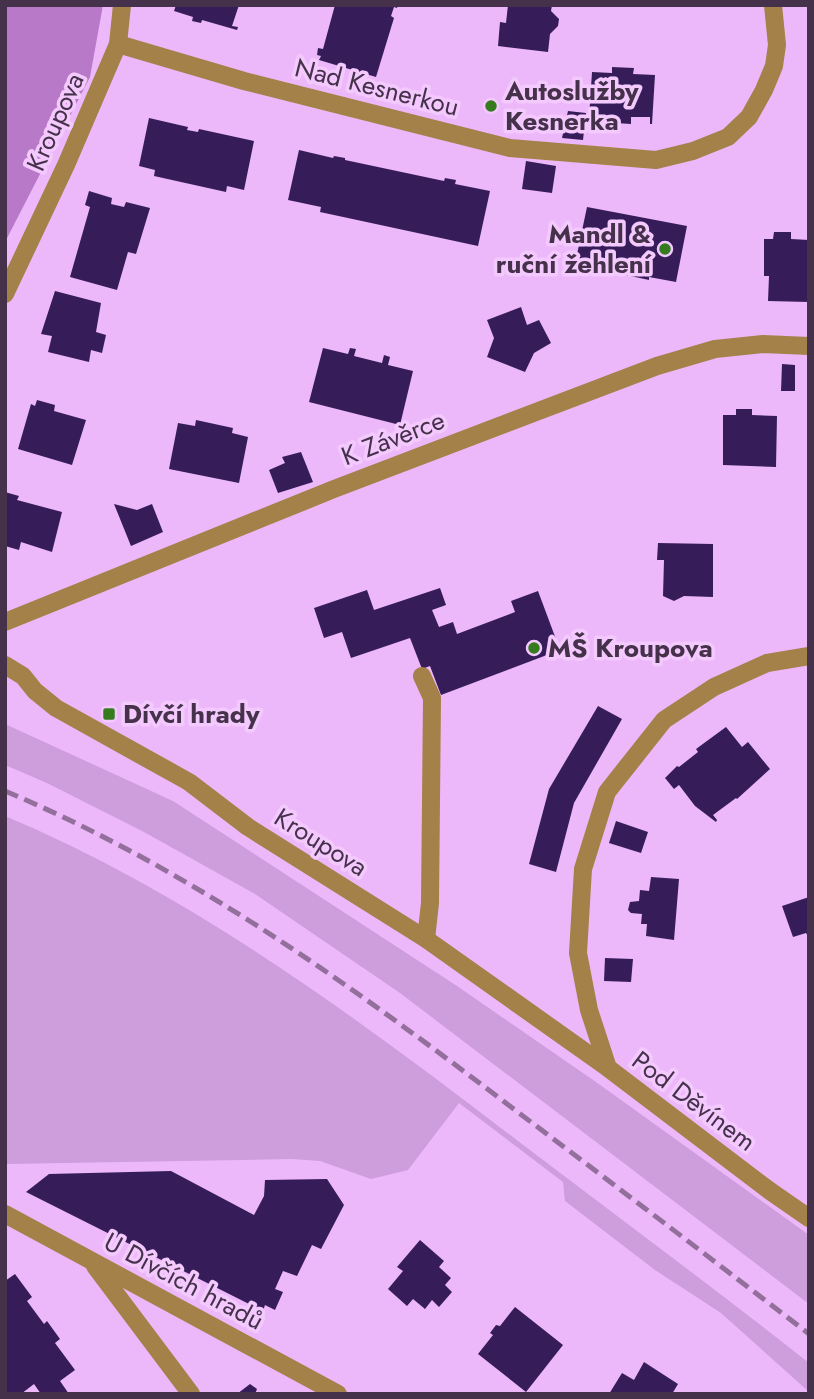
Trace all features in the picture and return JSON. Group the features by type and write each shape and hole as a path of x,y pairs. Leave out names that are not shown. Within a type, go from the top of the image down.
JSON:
{"street":[{"name":"Kroupova","path":"5,294 66,165 118,44 122,5"},
{"name":"Nad Kesnerkou","path":"118,44 244,81 510,148 656,160 693,152 728,137 749,117 774,66 777,26 773,5"},
{"name":"K Závěrce","path":"5,622 334,489 657,366 715,349 763,344 809,346"},
{"name":"Pod Děvínem","path":"809,656 767,663 714,687 664,720 607,792 583,869 579,953 589,1010 608,1068 809,1218"},
{"name":"Kroupova","path":"5,665 23,676 35,691 56,708 189,782 248,827 426,939 608,1068"},
{"path":"422,676 432,698 430,903 426,939"},
{"name":"U Dívčích hradů","path":"5,1214 338,1394"},
{"path":"91,1260 191,1394"}],"shaded area":[{"path":"5,5 103,5 90,77 5,242"},
{"path":"5,724 173,801 457,986 809,1235 809,1304 400,993 255,894 144,832 5,765"},
{"path":"5,816 142,883 272,962 335,1005 809,1363 809,1392 721,1313 655,1270 565,1201 563,1182 459,1103 408,1170 371,1179 320,1161 292,1159 5,1164"}],"building":[{"path":"176,5 239,5 232,26 238,27 237,30 202,20 201,23 192,21 193,17 174,11"},
{"path":"335,5 398,5 397,8 394,7 391,16 394,18 376,77 319,60 321,56 317,55 318,48 323,49"},
{"path":"508,5 552,5 551,11 559,19 558,26 550,34 548,52 498,46 500,22 506,23"},
{"path":"612,67 634,68 633,74 655,75 652,124 650,117 631,117 631,124 589,118 592,72 612,73"},
{"path":"568,111 586,113 583,140 562,138"},
{"path":"149,118 188,127 187,130 198,132 199,129 254,141 244,190 227,186 226,192 154,176 155,170 139,166"},
{"path":"299,150 444,181 445,178 456,180 455,184 490,191 478,246 320,212 321,207 288,200"},
{"path":"526,161 556,166 552,193 522,189"},
{"path":"89,191 112,198 111,204 124,207 126,202 150,208 136,254 128,252 117,290 70,277 90,207 85,205"},
{"path":"587,207 687,226 676,282 649,277 649,280 575,264"},
{"path":"774,232 791,232 791,239 809,240 809,302 768,301 769,276 764,276 764,239 773,239"},
{"path":"55,291 101,303 96,332 106,335 102,353 91,350 89,362 48,352 52,336 41,334"},
{"path":"521,307 527,325 539,320 551,343 534,353 525,372 487,357 494,338 487,320"},
{"path":"323,348 348,354 350,348 356,349 354,356 382,363 384,355 390,357 388,365 413,371 400,425 309,402"},
{"path":"782,364 795,365 795,391 781,391"},
{"path":"37,400 55,405 54,411 86,420 72,465 18,449 31,404 35,406"},
{"path":"736,409 752,409 752,415 777,416 776,467 723,465 723,415 736,415"},
{"path":"196,420 233,428 232,433 248,437 239,483 169,469 178,423 195,426"},
{"path":"301,452 313,482 278,493 269,470 285,463 282,457"},
{"path":"5,492 19,496 17,500 62,512 52,552 21,542 19,550 5,546"},
{"path":"114,504 137,510 152,504 163,532 131,546"},
{"path":"658,543 713,544 713,597 684,596 674,601 663,596 664,560 657,560"},
{"path":"440,588 446,605 432,610 439,627 453,622 457,634 515,612 511,601 538,591 560,650 441,695 430,666 422,669 410,638 351,658 342,632 324,638 314,608 367,590 374,610"},
{"path":"598,706 622,719 574,803 556,872 529,864 549,789"},
{"path":"726,727 742,747 748,742 770,769 737,799 713,815 716,822 695,806 679,785 674,789 665,778 698,752 696,749"},
{"path":"616,821 648,832 641,853 609,843"},
{"path":"651,877 679,879 674,940 646,936 647,924 641,924 642,914 628,910 630,902 639,901 640,890 649,891"},
{"path":"809,897 809,938 806,933 793,937 782,906"},
{"path":"605,958 633,959 631,982 604,981"},
{"path":"171,1171 254,1215 264,1196 265,1180 327,1179 344,1205 321,1249 312,1245 297,1276 283,1271 275,1289 283,1292 275,1310 265,1305 263,1311 26,1192 49,1174"},
{"path":"420,1240 444,1261 439,1267 451,1278 445,1285 452,1292 439,1307 432,1300 425,1309 413,1299 407,1306 388,1289 403,1271 397,1267"},
{"path":"15,1274 32,1297 27,1301 44,1324 47,1321 60,1339 55,1343 75,1370 60,1381 69,1394 41,1394 34,1384 21,1394 5,1394 5,1281"},
{"path":"515,1307 563,1345 526,1392 478,1354 493,1335 490,1333 496,1325 500,1326"},
{"path":"644,1362 678,1384 672,1394 609,1394 622,1373 634,1380"},
{"path":"250,1384 257,1389 255,1394 237,1394"}],"railway":[{"path":"5,791 143,858 208,895 335,978 458,1067 809,1334"}],"place":[{"name":"Autoslužby Kesnerka","path":"491,106"},
{"name":"Mandl & ruční žehlení","path":"665,249"},
{"name":"MŠ Kroupova","path":"534,648"},
{"name":"Dívčí hrady","path":"109,714"}]}
